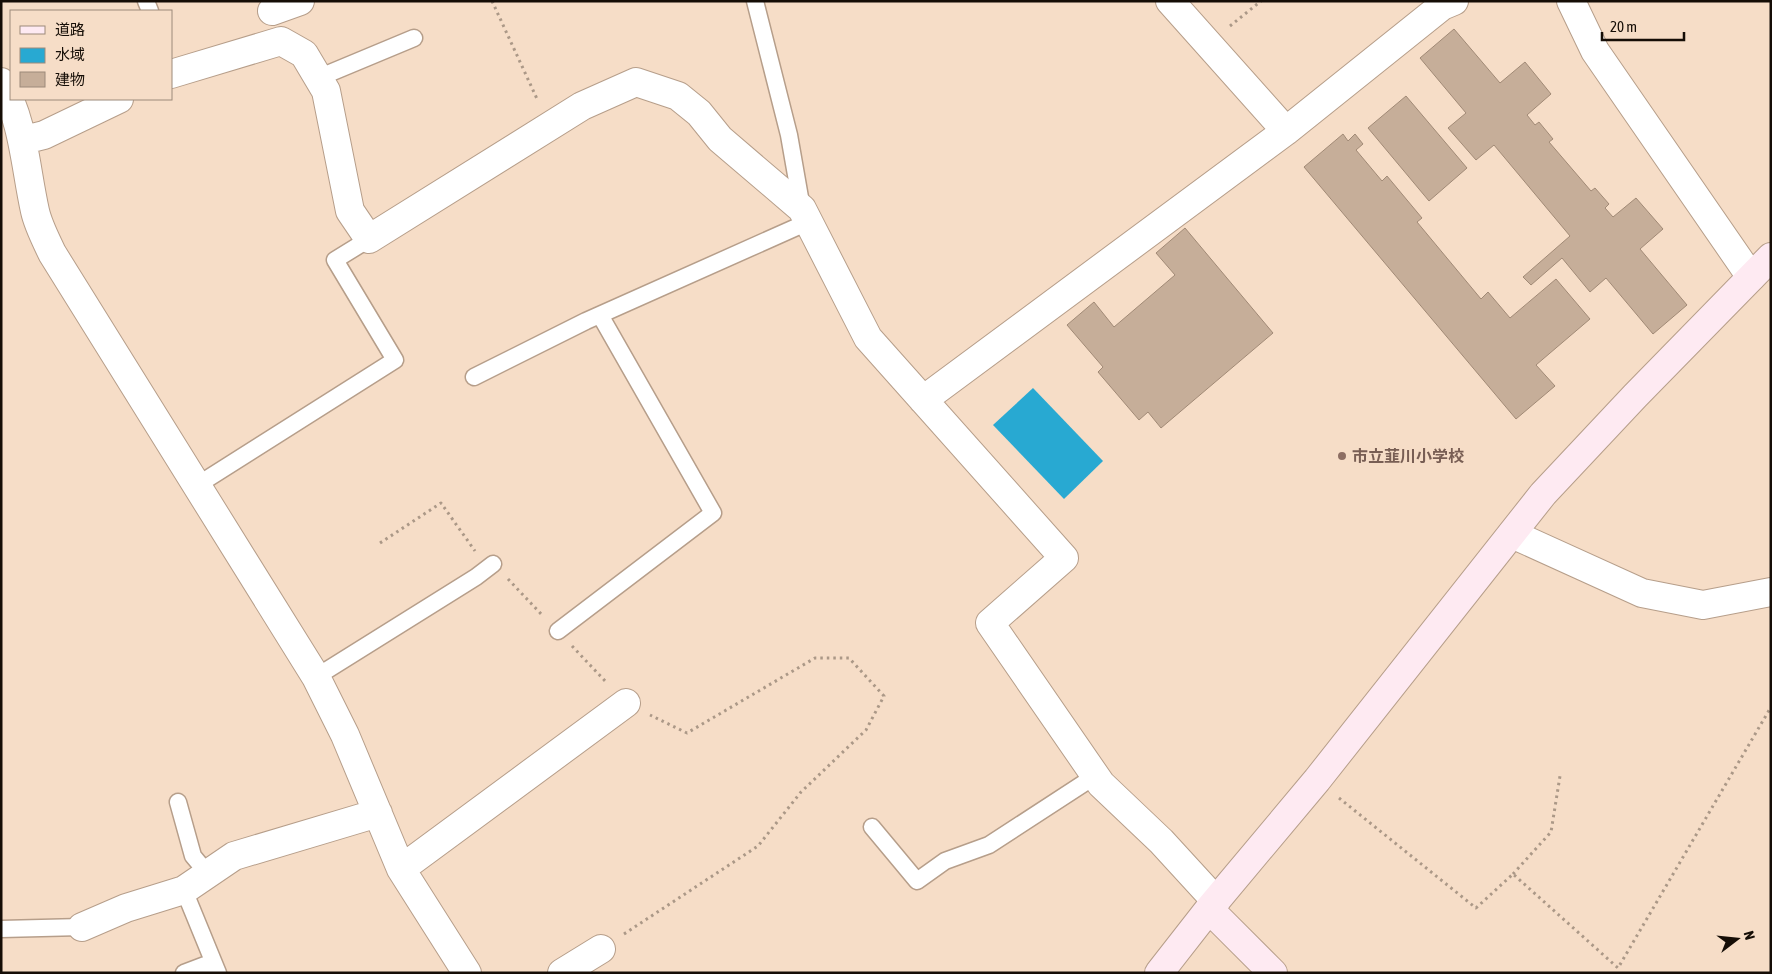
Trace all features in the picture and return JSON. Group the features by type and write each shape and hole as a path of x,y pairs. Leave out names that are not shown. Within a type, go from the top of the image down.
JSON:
{"street":[{"path":"271,6 300,1"},
{"path":"1170,1 1286,131"},
{"path":"923,400 1286,131 1442,6 1454,1"},
{"path":"1571,1 1595,51 1751,277"},
{"path":"172,74 281,41 304,54 326,90 350,211 369,239 582,106 636,82 678,96 700,113 720,139 805,215 868,338 1064,558 990,623 1101,784 1161,841 1213,905 1273,973"},
{"path":"1,82 10,97"},
{"path":"12,100 24,140 35,213 52,253 316,677 345,735 401,869 467,973"},
{"path":"24,140 44,135 117,100"},
{"path":"1159,973 1317,780 1543,494 1771,257"},
{"path":"1512,534 1642,593 1703,605 1771,592"},
{"path":"401,869 626,703"},
{"path":"82,927 126,908 184,890 234,856 378,813"},
{"path":"562,973 601,949"}],"lane":[{"path":"474,377 805,215 789,135 755,1"},
{"path":"271,6 281,41"},
{"path":"318,78 414,38"},
{"path":"196,486 395,360 335,260 369,239"},
{"path":"558,631 713,513 600,314"},
{"path":"316,677 476,577 493,564"},
{"path":"872,827 917,881 945,861 989,846 1096,776"},
{"path":"178,802 193,856 208,874"},
{"path":"184,890 216,967 184,973"},
{"path":"1,929 82,927"}],"path":[{"path":"492,1 550,126"},
{"path":"1208,44 1261,1"},
{"path":"380,543 441,504 477,554 493,564 626,703 687,733 815,658 849,658 884,696 866,730 801,792 758,846 601,949"},
{"path":"1513,874 1618,968 1771,707"},
{"path":"1317,780 1476,908 1513,874 1551,832 1560,776"}],"water":[{"path":"1033,388 1103,461 1064,499 993,425"}],"building":[{"path":"1454,29 1500,83 1525,62 1551,94 1527,115 1535,125 1539,122 1553,139 1549,142 1591,191 1595,188 1609,204 1605,208 1613,217 1636,198 1663,229 1640,249 1687,305 1653,334 1606,278 1590,292 1562,258 1531,285 1523,277 1570,236 1494,145 1476,160 1448,128 1466,113 1420,58"},
{"path":"1406,96 1467,168 1429,201 1368,128"},
{"path":"1343,134 1348,141 1355,134 1363,144 1356,150 1382,181 1387,176 1422,218 1417,222 1481,299 1488,292 1510,318 1556,279 1590,319 1536,365 1555,386 1516,419 1304,167"},
{"path":"1185,228 1273,333 1161,428 1148,412 1139,420 1098,372 1103,367 1067,325 1094,302 1114,327 1175,275 1156,253"}],"place":[{"name":"市立韮川小学校","path":"1342,456"}]}
